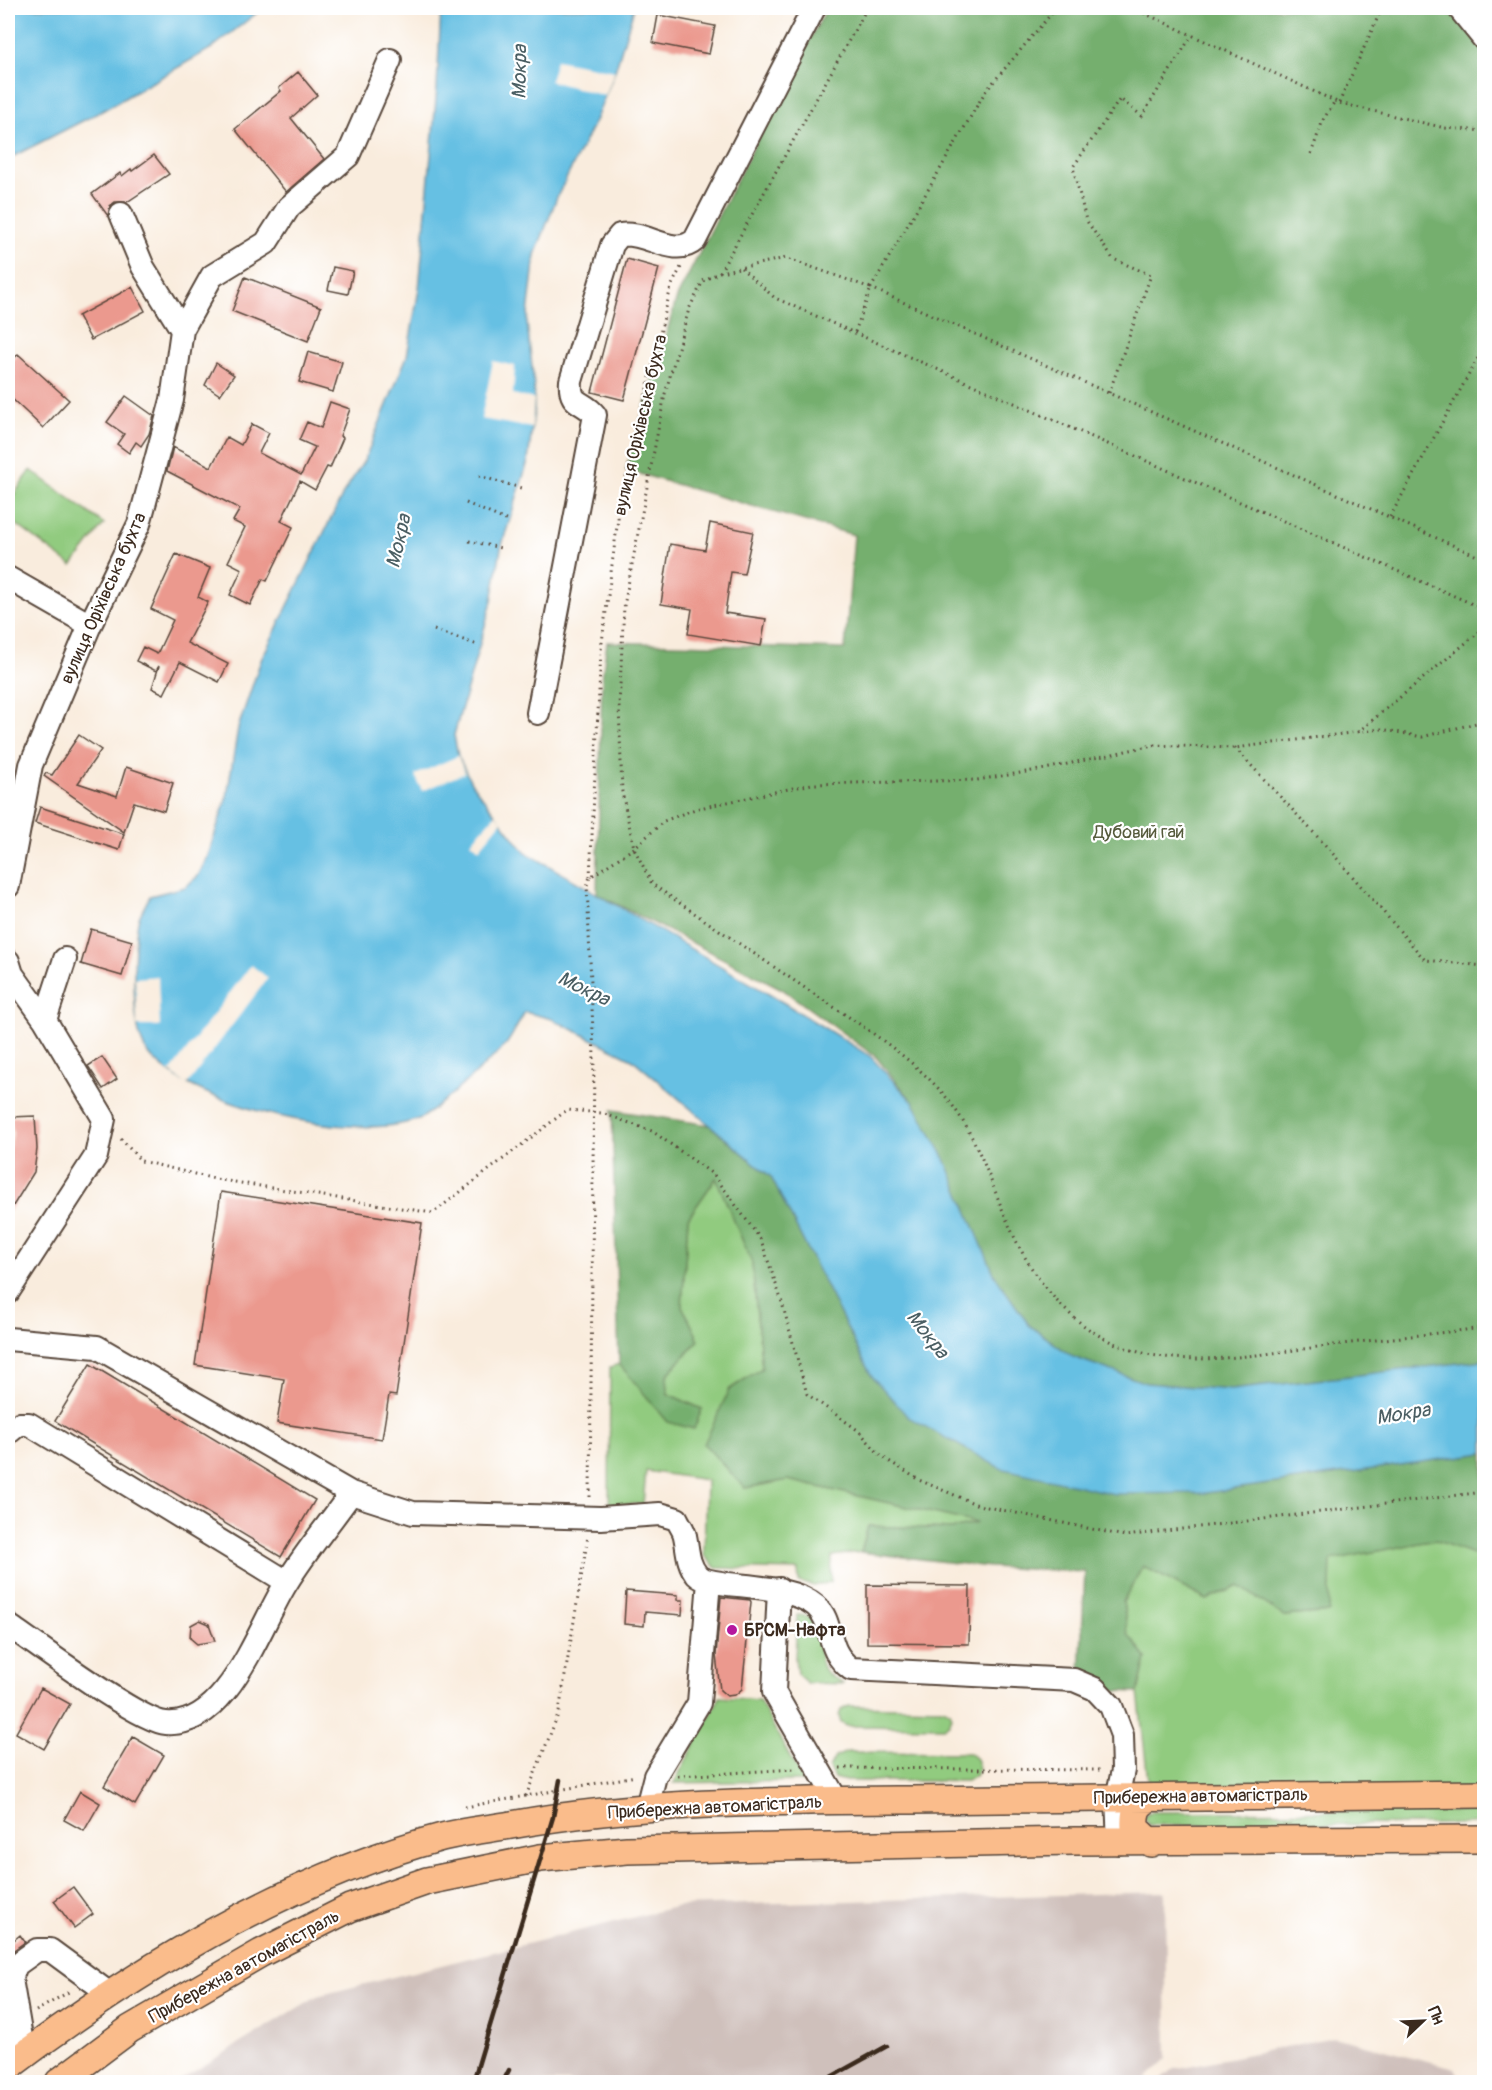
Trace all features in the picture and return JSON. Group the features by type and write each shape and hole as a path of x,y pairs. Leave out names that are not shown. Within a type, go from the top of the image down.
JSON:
{"main road":[{"name":"Прибережна автомагістраль","path":"16,2061 110,1994 243,1916 365,1862 444,1837 553,1817 647,1807 837,1801 1485,1794"},
{"path":"1074,1798 1085,1803 1092,1814 1093,1827 1086,1837 1075,1841"},
{"path":"1150,1798 1142,1802 1134,1814 1135,1828 1151,1843"},
{"name":"Прибережна автомагістраль","path":"59,2082 130,2029 261,1953 350,1908 427,1881 483,1868 582,1852 627,1850 1075,1841 1151,1843 1485,1839"}],"street":[{"path":"538,713 595,416 591,410 576,402 570,392 571,381 612,245 620,235 631,233 675,248 689,246 695,240 814,8"},
{"path":"1459,8 1485,39"},
{"path":"121,214 142,267 182,330 212,276 266,243 289,207 348,156 390,60"},
{"name":"вулиця Оріхівська бухта","path":"8,886 30,765 90,625 139,524 172,400 182,330"},
{"path":"8,578 90,625"},
{"path":"45,1020 65,959"},
{"path":"8,961 12,974 45,1020 104,1119 96,1156 8,1292"},
{"path":"8,1339 97,1347 351,1493 414,1513 590,1517 660,1514 677,1519 685,1534 686,1553 698,1575 709,1581 779,1589 815,1605 824,1616 833,1649 851,1669 1074,1680 1095,1689 1111,1706 1122,1735 1123,1770 1117,1798 1119,1843"},
{"path":"8,1433 19,1424 29,1424 287,1582"},
{"path":"8,1625 139,1713 165,1723 186,1720 208,1709 229,1688 287,1582 351,1493"},
{"path":"647,1807 655,1776 699,1703 709,1581"},
{"path":"779,1589 774,1692 837,1801"},
{"path":"16,2061 11,1979 16,1965 37,1950 50,1950 110,1994"}],"path":[{"path":"720,272 867,8"},
{"path":"855,332 871,288 985,92 1056,8"},
{"path":"1133,8 1337,102 1445,128 1485,131"},
{"path":"1311,154 1323,120 1337,102 1382,8"},
{"path":"1109,393 1151,275 1113,259 1086,220 1073,167 1120,99 1142,116 1192,35"},
{"name":"вулиця Оріхівська бухта","path":"591,877 600,650 620,503 671,287 695,240"},
{"path":"1485,559 871,288 786,258 720,272 703,281 689,309 665,394 624,606 619,706 622,792 634,848 652,884 886,1041 939,1088 973,1137 1025,1257 1047,1292 1080,1324 1113,1343 1163,1358 1220,1360 1485,1328"},
{"path":"741,268 775,298 1485,609"},
{"path":"1390,517 1485,347"},
{"path":"479,476 521,488"},
{"path":"466,503 510,522"},
{"path":"469,541 501,548"},
{"path":"1358,732 1485,628"},
{"path":"434,630 478,645"},
{"path":"526,1796 559,1712 590,1517 594,1057 587,885 591,877 634,848 664,821 695,809 812,784 978,780 1045,770 1153,745 1235,748 1381,729 1422,737 1485,721"},
{"path":"1235,748 1327,847 1425,960 1485,966"},
{"path":"104,1119 141,1161 215,1179 433,1213 567,1110 593,1112 652,1131 714,1175 761,1240 781,1299 807,1394 859,1431 881,1456 919,1480 978,1505 1125,1536 1485,1492"}],"shaded area":[{"path":"1165,1892 1167,2059 1146,2079 1159,2081 1174,2069 1334,2037 1455,2068 1462,2082 177,2082 317,1996 679,1906"}],"green space":[{"name":"Дубовий гай","path":"827,8 1484,8 1484,1360 1231,1390 1146,1383 1073,1357 1029,1325 995,1276 945,1159 913,1102 876,1057 782,989 597,894 602,677 607,642 845,649 854,535 626,470 677,297 786,83"},
{"path":"31,470 104,524 72,566 8,518 8,503"},
{"path":"612,1110 709,1125 771,1177 871,1375 1206,1493 1484,1453 1484,1558 1435,1540 1331,1560 1329,1612 1284,1616 1239,1586 1207,1600 1143,1566 1123,1602 1128,1634 1146,1658 1138,1692 1113,1691 1080,1675 1085,1572 990,1567 861,1552 868,1526 952,1529 977,1523 788,1480 745,1488 704,1444 729,1390 762,1368 752,1263 716,1178 688,1218 682,1306 699,1340 667,1375 668,1394 702,1409 694,1429 668,1422 619,1364"},
{"path":"716,1178 752,1263 762,1368 728,1390 745,1488 788,1480 978,1523 952,1529 868,1526 861,1552 832,1556 831,1582 814,1586 799,1582 798,1570 716,1568 704,1555 706,1480 646,1471 643,1504 609,1504 610,1367 619,1364 639,1378 669,1422 702,1409 668,1394 667,1375 699,1340 682,1306 688,1218"},
{"path":"1435,1540 1484,1558 1484,1795 1150,1798 1138,1692 1146,1658 1128,1634 1123,1602 1143,1566 1207,1600 1239,1586 1284,1616 1329,1612 1330,1560"},
{"path":"797,1615 807,1616 813,1620 819,1634 822,1665 828,1674 844,1684 807,1683 797,1674 795,1659"},
{"path":"720,1697 759,1700 803,1781 674,1783"},
{"path":"849,1706 943,1708 950,1711 952,1717 949,1724 943,1727 847,1726 841,1723 839,1716 841,1710"},
{"path":"847,1752 969,1753 976,1759 979,1768 975,1776 967,1781 846,1781 834,1778 829,1768 835,1757"},
{"path":"1484,1811 1484,1824 1149,1825 1144,1816 1150,1812"}],"water":[{"path":"8,8 263,8 212,48 102,111 8,159"},
{"name":"Мокра","path":"441,8 634,8 615,71 595,121 557,197 535,255 527,323 534,384 534,411 528,461 501,548 492,601 454,735 458,756 472,784 525,852 784,1003 870,1056 913,1102 945,1159 995,1276 1029,1325 1073,1357 1146,1383 1231,1390 1484,1360 1484,1453 1206,1493 1114,1494 1000,1468 908,1417 871,1375 771,1177 632,1059 552,1019 525,1012 507,1043 451,1095 421,1118 393,1125 357,1127 316,1123 273,1115 231,1103 194,1087 163,1068 144,1047 137,1021 134,985 136,933 139,918 150,896 185,887 198,876 208,856 227,796 238,728 261,660 344,492 364,461 407,356 419,289 437,88"}],"pier":[{"path":"556,60 615,71 605,96 550,81"},
{"path":"493,361 515,366 513,394 534,399 532,428 481,419"},
{"path":"458,756 465,773 422,791 415,775"},
{"path":"496,814 502,821 479,849 471,842"},
{"path":"251,965 268,978 187,1085 170,1072"},
{"path":"158,976 160,1026 137,1026 135,978"}],"building":[{"path":"658,15 715,26 709,54 653,43"},
{"path":"298,72 317,95 291,118 324,159 286,192 235,129 281,91 279,88"},
{"path":"154,155 169,174 127,202 115,202 110,206 108,216 92,194 120,173 122,176 131,169 132,171"},
{"path":"627,259 659,268 624,400 592,392"},
{"path":"333,267 353,271 348,294 328,290"},
{"path":"245,277 321,307 308,341 232,311"},
{"path":"132,287 145,311 91,340 78,316"},
{"path":"308,352 342,362 333,392 299,382"},
{"path":"18,354 69,400 43,428 8,395 8,365"},
{"path":"216,363 234,375 220,395 205,385"},
{"path":"126,396 154,416 149,434 141,446 136,442 129,453 117,444 124,434 107,422"},
{"path":"330,402 350,409 340,436 343,438 330,468 327,467 315,490 300,481 281,521 293,527 267,581 263,579 250,605 230,595 242,569 228,562 245,527 233,521 240,509 167,471 173,447 211,467 227,437 241,445 252,424 269,433 259,453 301,475 315,447 299,440 307,422 321,428"},
{"path":"710,523 753,532 744,574 731,572 725,613 766,619 761,646 688,634 692,609 661,604 670,544 705,550"},
{"path":"176,554 210,568 198,597 208,602 187,643 228,664 219,682 180,662 164,694 152,688 159,666 156,671 136,661 143,647 157,654 173,620 151,609"},
{"path":"79,735 101,750 78,783 117,796 126,767 173,783 164,811 134,802 124,832 44,776 46,773 52,775"},
{"path":"40,807 124,834 119,850 35,823"},
{"path":"91,929 132,941 122,976 81,964"},
{"path":"102,1057 117,1079 103,1089 88,1066"},
{"path":"35,1116 37,1149 34,1172 8,1214 8,1157 13,1134 11,1117"},
{"path":"221,1192 422,1223 396,1396 389,1395 382,1439 277,1423 284,1379 195,1365"},
{"path":"90,1364 315,1500 281,1557 55,1421"},
{"path":"867,1585 970,1586 969,1644 867,1643"},
{"path":"626,1591 678,1595 678,1600 683,1600 682,1615 645,1612 644,1626 624,1624"},
{"path":"721,1597 750,1600 751,1602 742,1689 735,1695 727,1696 720,1690 716,1655"},
{"path":"200,1620 209,1624 215,1641 197,1644 190,1638 191,1625"},
{"path":"41,1688 70,1704 44,1749 16,1733"},
{"path":"133,1737 164,1755 135,1805 104,1786"},
{"path":"80,1791 100,1803 84,1831 64,1820"},
{"path":"73,1887 93,1914 74,1928 54,1901"},
{"path":"20,1935 25,1942 8,1954 8,1945"}],"railway":[{"path":"473,2082 553,1817 560,1780"},
{"path":"822,2082 887,2046"},
{"path":"503,2082 509,2070"}],"place":[{"name":"БРСМ-Нафта","path":"732,1630"}]}
